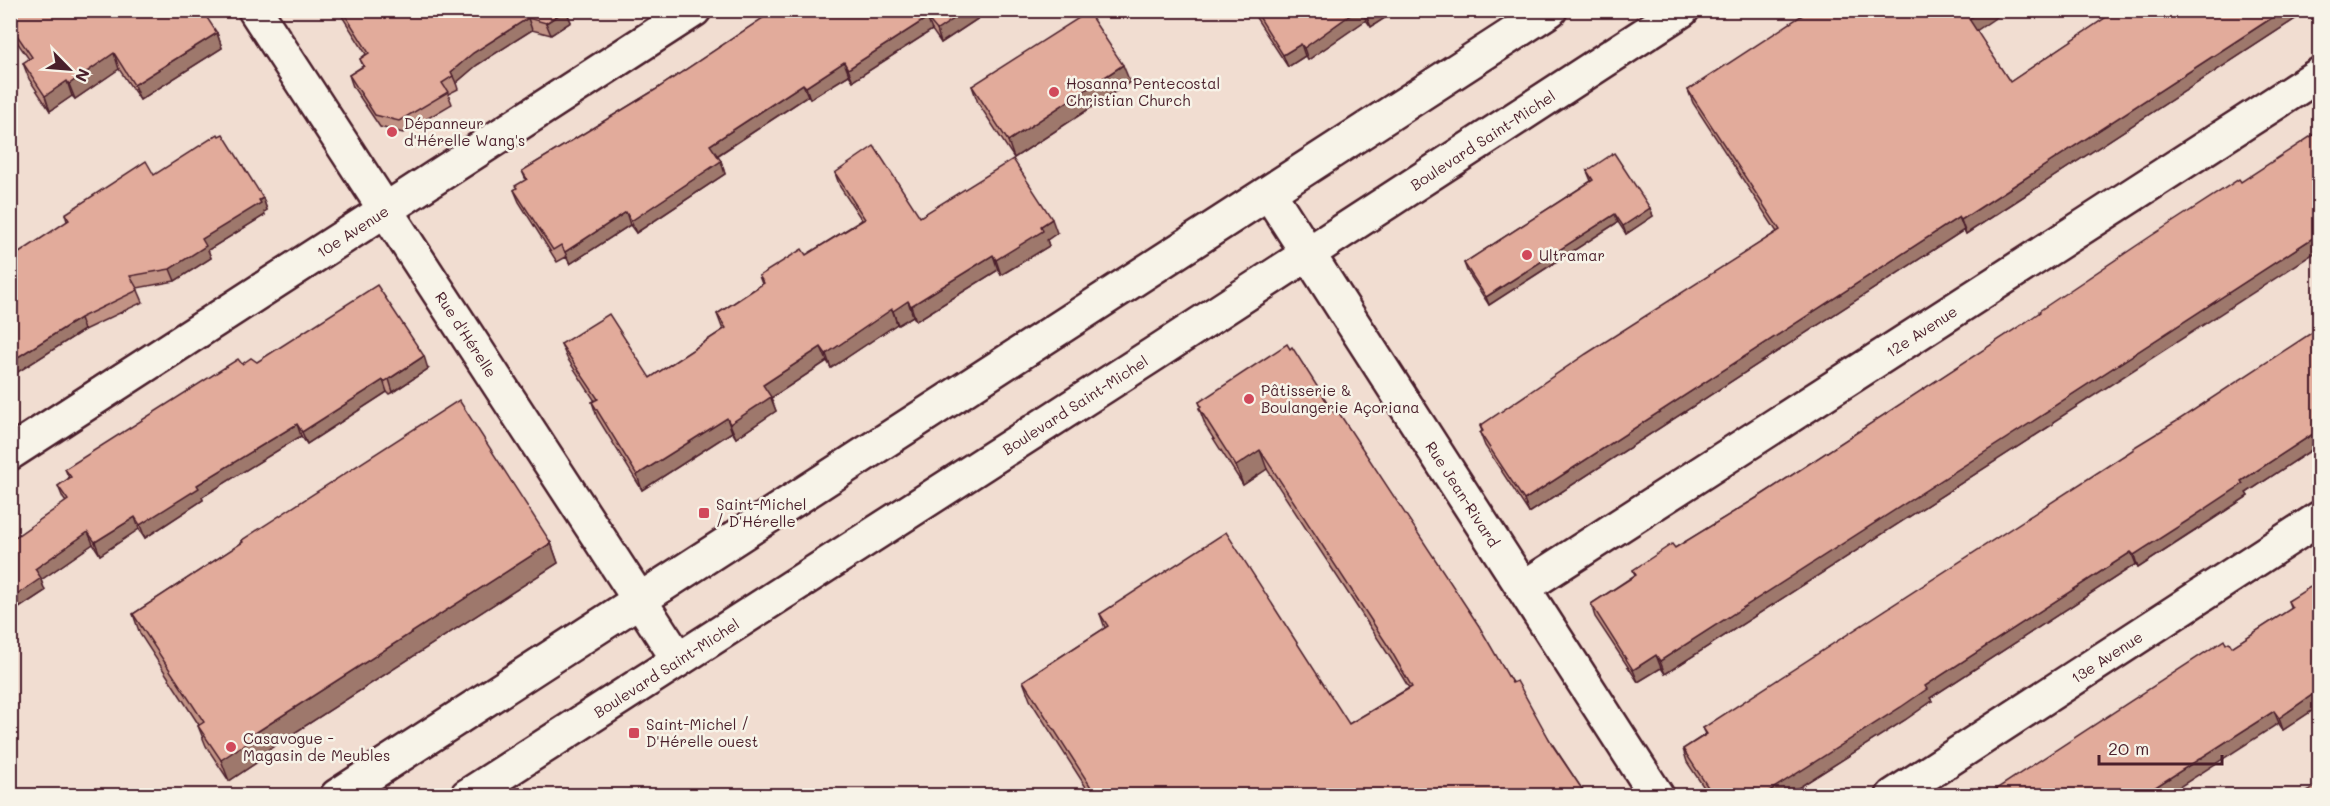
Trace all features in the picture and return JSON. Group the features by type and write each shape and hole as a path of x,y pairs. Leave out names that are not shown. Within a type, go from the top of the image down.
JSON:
{"street":[{"name":"Rue d'Hérelle","path":"255,10 678,659"},
{"name":"10e Avenue","path":"10,453 694,10"},
{"path":"337,795 1550,10"},
{"name":"Boulevard Saint-Michel","path":"467,795 1308,254 1682,10"},
{"name":"12e Avenue","path":"1523,588 2319,74"},
{"name":"Rue Jean-Rivard","path":"1269,193 1657,795"},
{"name":"13e Avenue","path":"1893,795 2319,518"}],"building":[{"path":"10,10 202,10 217,33 134,85 114,53 69,84 67,81 45,96 23,63 32,57 10,25"},
{"path":"342,10 566,10 546,23 528,18 473,53 451,72 453,76 442,83 448,92 399,121 375,115 349,75 364,66 360,59 369,53"},
{"path":"775,10 967,10 937,30 927,18 848,69 844,62 806,87 803,84 710,145 721,161 631,221 626,212 565,252 561,245 553,250 514,190 517,188 515,186 527,179 522,171 655,90"},
{"path":"1255,10 1357,10 1304,48 1301,44 1283,55"},
{"path":"1363,10 1373,10 1366,15"},
{"path":"1810,10 1982,10 1969,19 2010,82 2117,10 2284,10 1961,220 1959,217 1524,500 1480,433 1483,431 1480,426 1586,354 1780,230 1688,90"},
{"name":"Hosanna Pentecostal Christian Church","path":"1088,12 1123,65 1008,141 972,86"},
{"path":"2319,131 2319,234 1660,661 1656,655 1633,670 1591,604 1636,575 1633,570 1672,544 1675,548 1763,494 2026,322 2151,236 2239,179 2241,182"},
{"path":"218,134 219,136 223,134 263,198 259,200 261,203 202,239 206,246 170,269 130,276 138,290 80,318 10,362 10,259 69,220 65,214 146,161 154,175"},
{"path":"874,146 920,217 1013,159 1052,219 1041,226 1043,231 996,260 993,255 911,306 908,301 893,311 892,309 826,354 821,347 763,385 771,397 730,424 727,418 637,475 592,402 598,399 561,344 609,314 650,378 726,328 717,314 764,283 759,276 802,249 806,255 865,219 835,173"},
{"path":"1614,153 1650,208 1623,226 1615,214 1486,297 1464,263 1593,180 1587,171"},
{"path":"377,285 424,356 302,432 297,424 197,485 199,488 140,525 135,517 95,542 88,532 35,569 41,578 15,596 10,590 10,533 14,538 68,500 58,486 71,477 65,469 238,359 242,364 251,358 257,362"},
{"path":"2319,328 2319,430 2241,481 2243,484 2187,521 2134,555 2131,552 1925,686 1927,689 1901,707 1763,795 1713,795 1683,749 1707,734 1703,728"},
{"path":"1287,344 1290,349 1292,347 1334,413 1337,410 1479,626 1512,683 1517,681 1553,746 1586,795 1096,795 1023,681 1108,626 1100,614 1226,532 1349,724 1412,687 1390,649 1260,450 1236,466 1199,408 1201,406 1199,402"},
{"path":"459,400 551,543 252,735 254,738 221,760 198,726 204,722 133,614 243,542 242,540"},
{"path":"2318,582 2319,690 2279,718 2274,711 2143,795 1987,795 2224,640 2232,647 2292,608 2288,601"},
{"path":"10,780 20,795 10,795"},
{"path":"2319,785 2319,795 2302,795"}],"place":[{"name":"Hosanna Pentecostal Christian Church","path":"1054,92"},
{"name":"Dépanneur d'Hérelle Wang's","path":"392,132"},
{"name":"Ultramar","path":"1527,255"},
{"name":"Pâtisserie & Boulangerie Açoriana","path":"1249,399"},
{"name":"Saint-Michel / D'Hérelle","path":"704,513"},
{"name":"Saint-Michel / D'Hérelle ouest","path":"634,733"},
{"name":"Casavogue - Magasin de Meubles","path":"231,747"}]}
